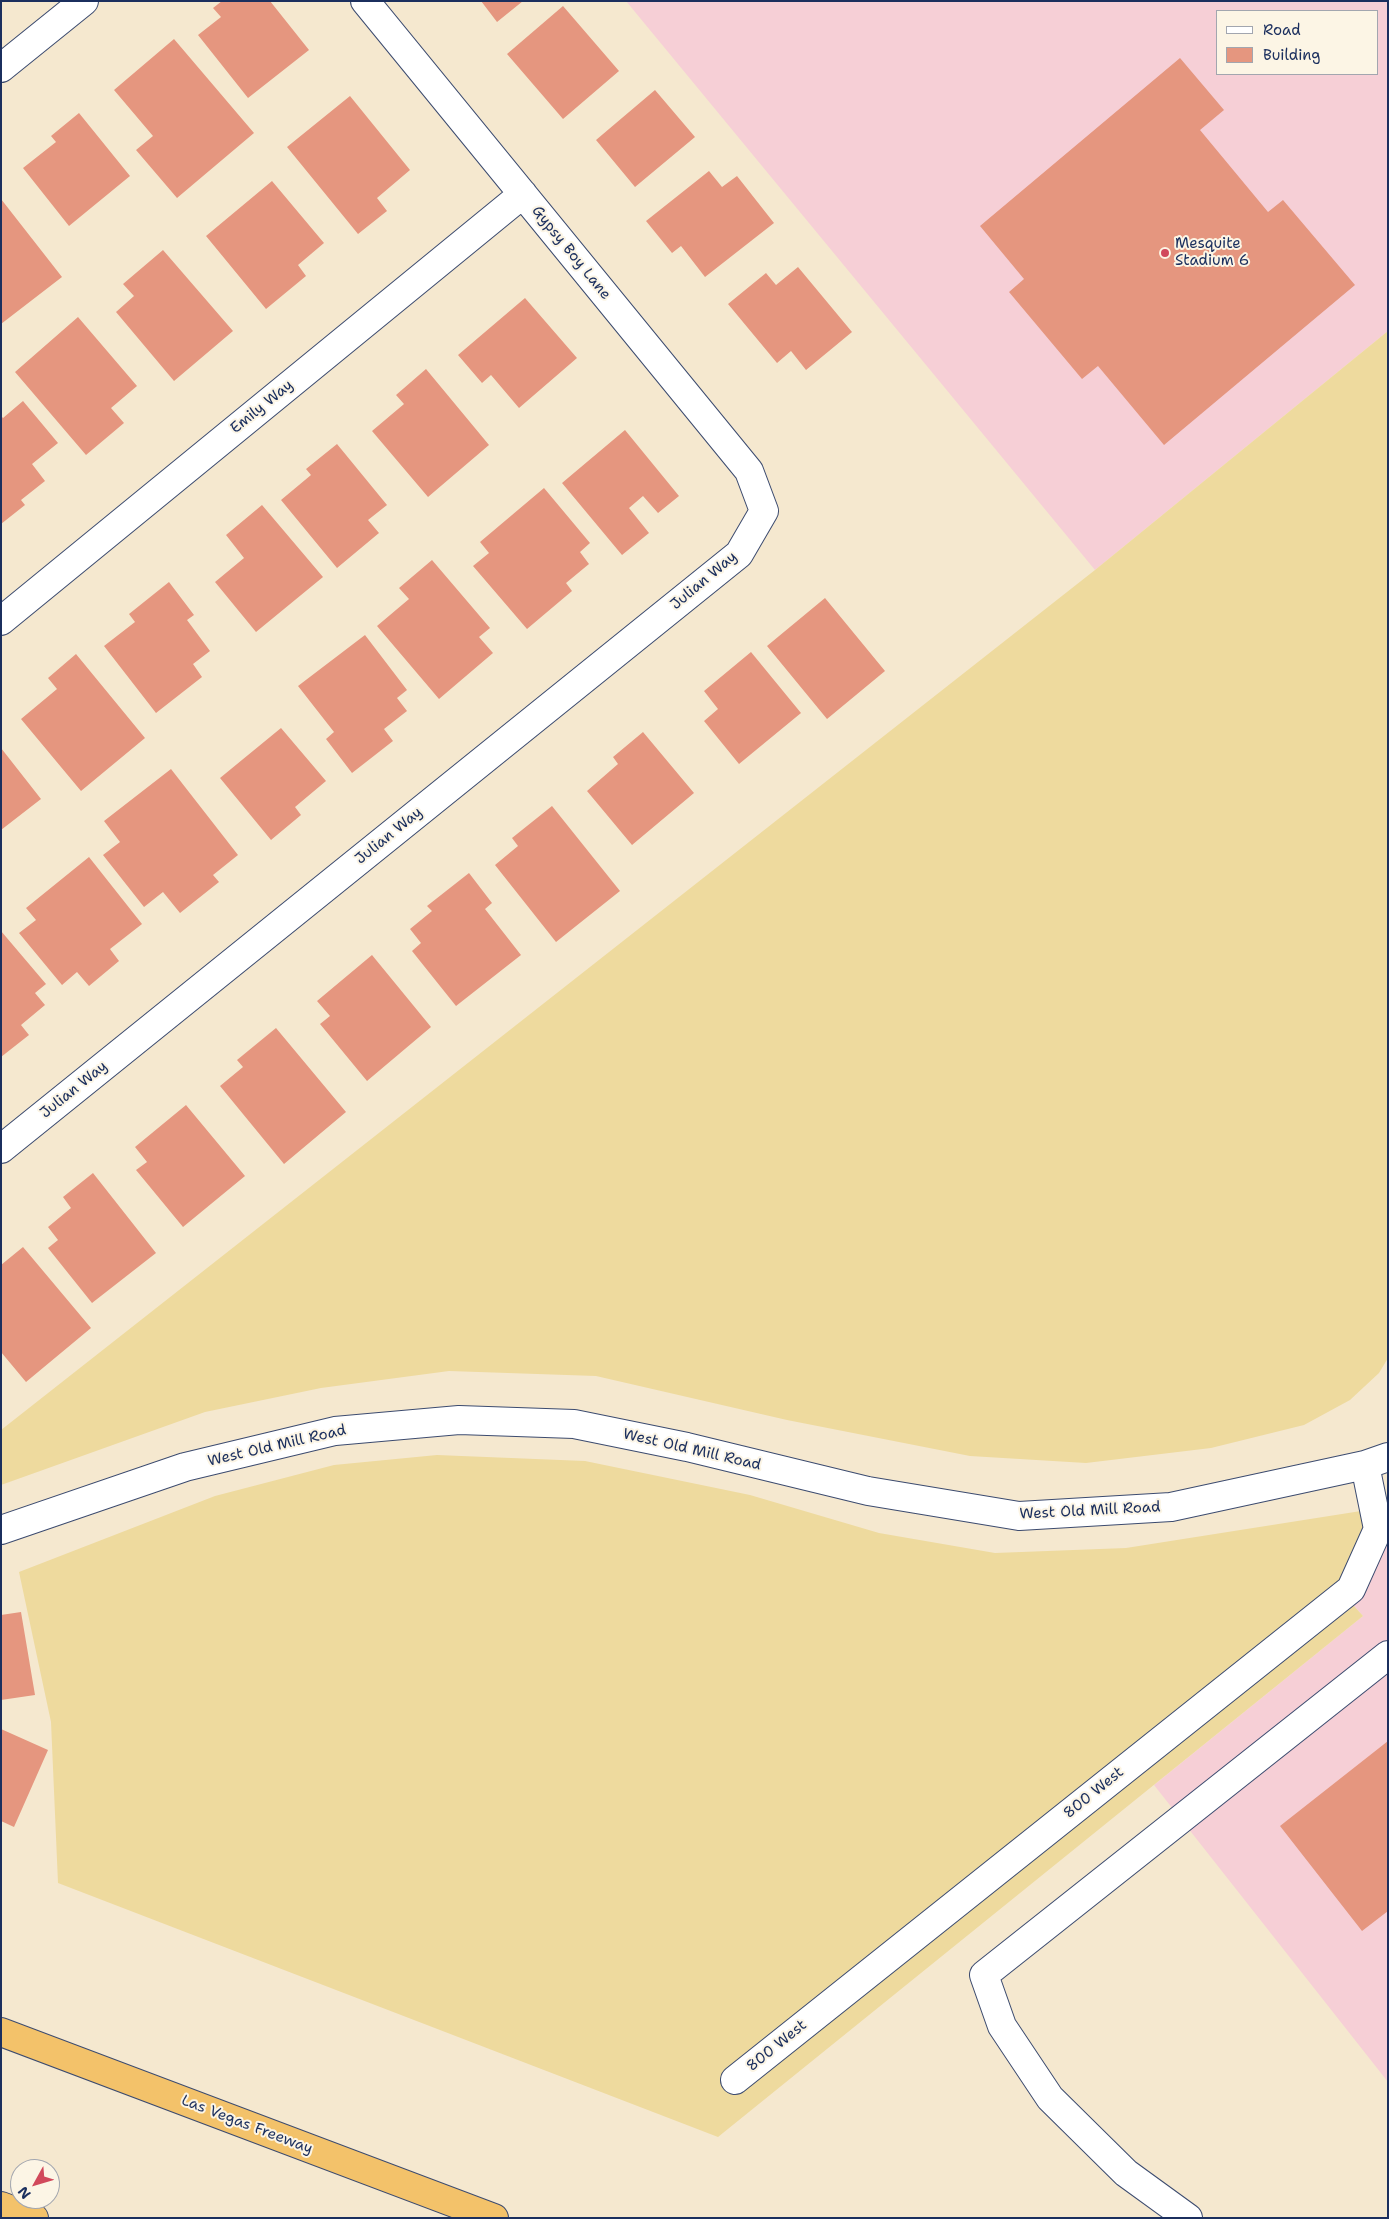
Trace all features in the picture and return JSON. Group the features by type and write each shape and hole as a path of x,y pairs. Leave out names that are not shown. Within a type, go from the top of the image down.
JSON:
{"highway":[{"name":"Las Vegas Freeway","path":"1,2032 494,2218"},
{"path":"1,2206 34,2218"}],"street":[{"path":"1,68 84,1"},
{"name":"Gypsy Boy Lane","path":"365,1 749,471 764,511"},
{"name":"Emily Way","path":"1,621 523,194"},
{"name":"Julian Way","path":"1,1149 739,554 764,511"},
{"name":"West Old Mill Road","path":"1,1530 185,1467 335,1431 459,1420 574,1424 687,1447 868,1491 1019,1516 1171,1508 1376,1461"},
{"name":"800 West","path":"735,2080 1351,1589 1378,1529 1376,1461"},
{"path":"1188,2218 1126,2173 1050,2098 1002,2026 984,1975 1388,1655"}],"shaded area":[{"path":"626,1 1388,1 1388,331 1095,570"},
{"path":"1388,1506 1388,2082 1154,1785 1363,1616 1336,1586 1380,1508"}],"sand":[{"path":"1388,331 1388,1358 1379,1373 1350,1400 1304,1425 1211,1448 1086,1463 970,1456 787,1420 596,1376 449,1371 321,1388 205,1412 1,1485 1,1430 1095,570"},
{"path":"437,1455 585,1461 750,1495 879,1533 995,1553 1126,1548 1380,1508 1385,1540 1336,1586 1363,1616 718,2137 58,1883 51,1722 19,1572 215,1496 334,1465"}],"building":[{"path":"222,1 270,1 309,50 248,98 198,35 221,17 213,8"},
{"path":"481,1 523,1 497,22"},
{"path":"563,6 619,71 563,119 507,54"},
{"path":"174,39 254,133 177,198 136,150 153,136 114,90"},
{"name":"Mesquite Stadium 6","path":"1180,58 1224,110 1200,130 1268,212 1283,200 1355,285 1164,445 1098,366 1082,379 1009,292 1024,279 980,226"},
{"path":"655,90 695,137 635,187 596,140"},
{"path":"350,96 410,170 377,198 387,211 358,234 287,147"},
{"path":"79,113 130,176 69,226 23,168 56,142 51,136"},
{"path":"709,171 722,187 737,176 774,223 705,277 681,246 672,253 646,221"},
{"path":"272,181 324,243 298,265 306,276 266,309 206,236"},
{"path":"1,199 62,277 1,324"},
{"path":"163,250 233,331 174,381 116,312 134,296 123,284"},
{"path":"798,267 852,332 806,370 791,351 777,363 728,304 766,273 776,285"},
{"path":"525,298 577,358 519,408 491,375 482,383 458,355"},
{"path":"78,317 137,386 111,408 124,423 86,455 15,372"},
{"path":"426,369 489,445 428,497 372,431 404,404 396,395"},
{"path":"23,401 58,443 32,464 45,481 21,500 25,505 1,524 1,416 3,418"},
{"path":"625,430 679,496 658,513 643,496 629,508 649,533 622,555 562,483"},
{"path":"337,444 387,505 368,520 379,533 337,568 281,500 311,475 306,469"},
{"path":"544,488 590,543 580,552 589,564 566,583 572,591 527,629 473,566 489,553 480,542"},
{"path":"262,505 323,577 256,632 215,582 244,558 226,535"},
{"path":"432,560 490,628 479,637 493,653 439,699 377,626 409,599 399,588"},
{"path":"169,582 194,615 187,620 210,651 193,664 202,677 156,713 104,646 135,622 129,614"},
{"path":"825,598 885,671 827,719 767,646"},
{"path":"365,635 407,690 397,698 407,711 384,729 393,741 352,773 326,739 334,732 298,686"},
{"path":"751,652 801,713 739,764 704,721 718,709 704,691"},
{"path":"76,654 145,738 81,791 21,719 57,689 48,678"},
{"path":"281,728 326,781 295,807 301,815 271,840 220,778"},
{"path":"643,732 694,793 632,845 587,791 618,764 613,757"},
{"path":"1,748 41,799 1,830"},
{"path":"171,769 238,855 213,875 219,882 180,913 163,892 144,907 103,855 120,842 104,821"},
{"path":"552,806 620,891 556,942 495,865 518,846 512,838"},
{"path":"89,857 142,924 110,949 119,961 89,986 77,972 62,985 19,933 36,920 26,908"},
{"path":"469,873 492,903 485,909 521,955 456,1006 412,951 421,943 410,929 432,911 427,906"},
{"path":"1,931 46,984 35,993 45,1005 21,1025 29,1035 1,1057"},
{"path":"372,955 431,1027 367,1081 320,1024 330,1016 317,1001"},
{"path":"276,1028 346,1112 284,1164 220,1086 243,1067 237,1060"},
{"path":"186,1105 245,1176 183,1227 136,1170 147,1162 135,1147"},
{"path":"93,1173 156,1253 92,1303 48,1248 58,1240 48,1227 71,1208 63,1197"},
{"path":"23,1247 91,1328 26,1382 1,1352 1,1265"},
{"path":"21,1612 35,1695 1,1700 1,1615"},
{"path":"1,1729 48,1750 14,1827 1,1821"},
{"path":"1388,1741 1388,1911 1362,1931 1280,1826"}],"place":[{"name":"Mesquite Stadium 6","path":"1165,253"}]}
